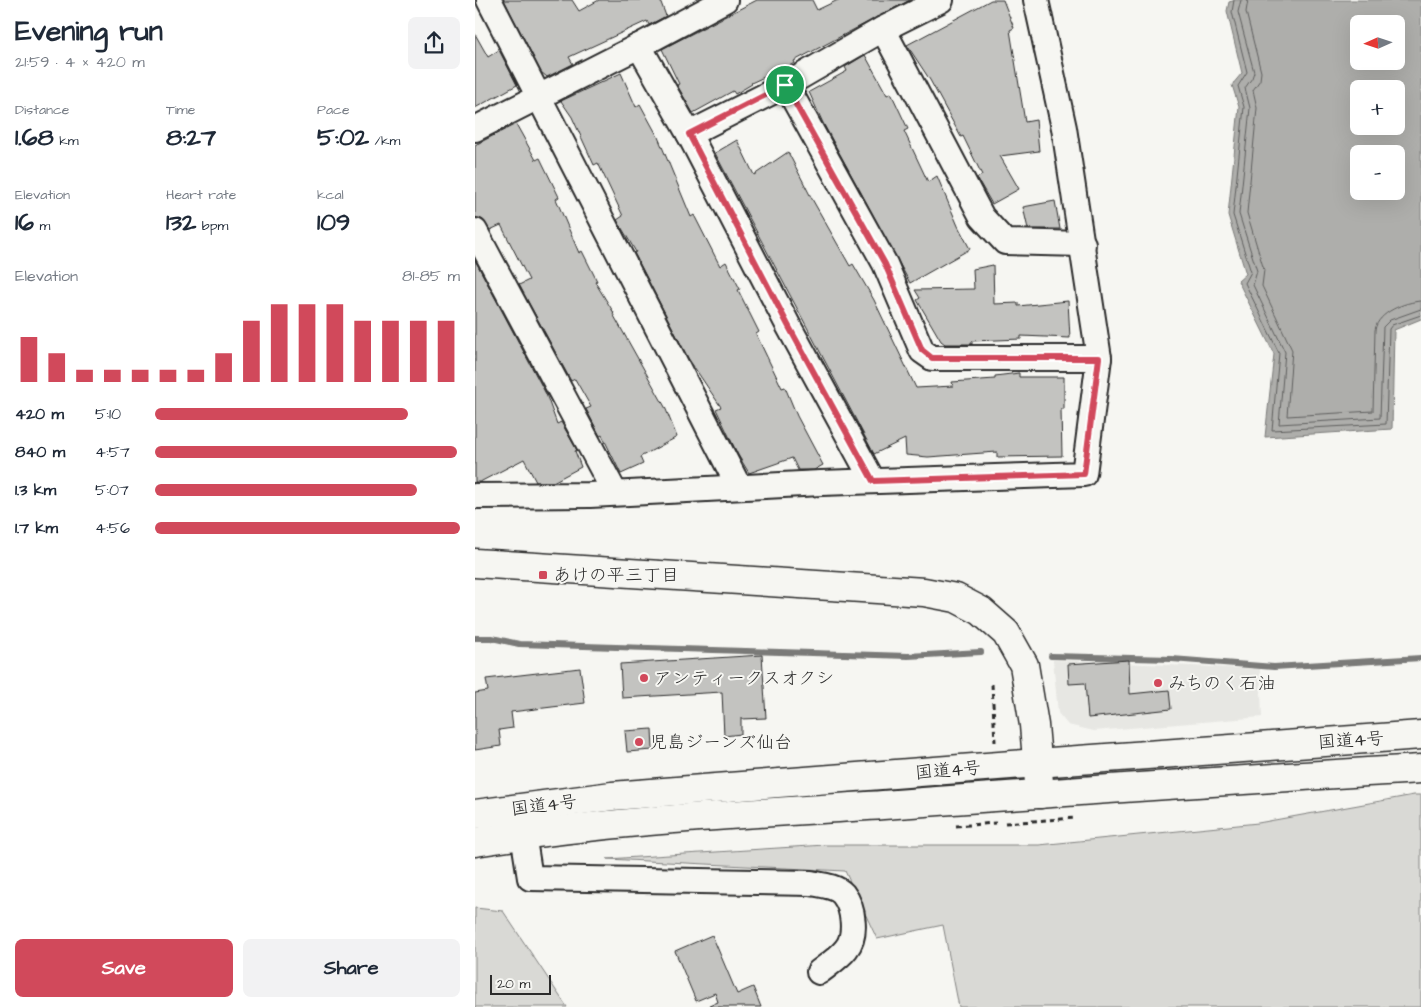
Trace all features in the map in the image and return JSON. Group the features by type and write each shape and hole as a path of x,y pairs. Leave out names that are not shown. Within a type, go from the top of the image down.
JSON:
{"main road":[{"path":"475,563 924,592 956,598 981,611 1006,634 1024,665 1035,725 1040,794"},
{"name":"国道4号","path":"475,814 612,796 1421,735"},
{"name":"国道4号","path":"475,842 523,834 697,817 1220,780 1421,769"}],"street":[{"path":"489,0 739,487"},
{"path":"475,129 725,0"},
{"path":"689,134 785,85 883,29 941,0"},
{"path":"475,496 615,493 873,481 1084,474 1099,358 1064,128 1036,0"},
{"path":"883,29 982,217 1005,242 1083,244"},
{"path":"639,46 689,134 788,325 873,481"},
{"path":"785,85 885,264 922,350 932,358 1099,358"},
{"path":"475,230 615,493"},
{"path":"523,834 530,878 811,883 833,887 843,894 850,910 853,927 852,940 846,950 819,972"}],"path":[{"path":"992,684 995,742"},
{"path":"1005,823 1076,818"},
{"path":"947,826 996,823"}],"shaded area":[{"name":"みちのく石油","path":"1053,660 1260,669 1262,717 1094,731 1068,725 1058,713"},
{"path":"1421,795 1421,1007 959,1007 943,925 877,939 845,871 607,859 825,845 1039,845 1258,823"},
{"path":"475,908 503,911 567,1007 475,1007"}],"water":[{"path":"1236,0 1421,0 1421,319 1394,330 1392,429 1265,437 1274,354 1238,281 1246,274 1228,215 1239,107 1232,85 1242,73 1227,11 1229,2"}],"building":[{"path":"504,0 572,0 579,11 599,0 660,0 666,16 649,25 647,21 569,57 573,64 547,77 541,72"},
{"path":"757,0 812,0 817,10 838,0 910,0 794,61 795,63 751,83 735,94 733,91 693,113 677,85 679,84 662,49"},
{"path":"991,0 1003,0 1014,28 1010,30 1025,122 1036,120 1039,151 1000,156 1019,189 992,204 977,178 982,175 963,136 961,137 930,80 907,45"},
{"path":"475,34 488,57 499,50 517,85 475,108"},
{"path":"865,55 887,95 891,93 908,129 904,131 928,182 937,176 970,249 910,283 823,123 809,92 847,71 845,67"},
{"path":"621,73 636,107 640,104 658,137 691,217 694,215 720,266 726,262 740,289 738,290 759,332 756,334 782,388 785,387 797,416 823,465 814,470 798,470 792,458 749,473 738,455 716,409 721,407 688,358 634,253 636,252 617,220 623,216 598,163 594,165 572,117 561,101"},
{"path":"516,124 536,160 540,158 559,197 556,199 579,253 582,251 597,281 595,282 665,407 677,437 640,457 643,464 621,474 602,435 600,436 586,409 591,407 575,379 571,381 519,285 529,280 501,225 490,230 483,220 475,217 475,145"},
{"path":"737,140 754,175 788,152 850,266 853,264 874,300 916,388 953,386 952,382 995,379 995,376 1019,373 1019,377 1064,377 1064,409 1061,409 1062,456 997,457 997,452 928,457 906,455 905,439 874,454 715,153"},
{"path":"1055,201 1060,229 1028,229 1023,207"},
{"path":"475,260 546,394 557,424 561,422 577,450 575,451 581,467 553,482 536,482 524,459 480,482 475,482"},
{"path":"993,265 994,304 1018,303 1018,306 1068,301 1070,338 1021,336 1021,339 972,341 972,344 945,344 941,341 917,300 920,298 915,290 974,289 973,269"},
{"path":"762,655 766,718 741,719 741,734 724,736 722,692 622,698 620,664"},
{"path":"1129,660 1130,694 1169,690 1171,709 1088,718 1085,683 1069,684 1068,664"},
{"path":"580,668 585,703 511,712 513,728 499,730 501,746 475,750 475,693 488,691 486,679"},
{"path":"652,729 653,750 627,752 625,731"},
{"path":"712,935 737,994 753,987 761,1007 707,1007 718,1002 715,993 696,1001 675,951"}],"waterway":[{"path":"475,638 492,638 519,644 908,656 981,652"},
{"path":"1051,656 1172,659 1274,667 1421,658"}],"place":[{"name":"あけの平三丁目","path":"543,575"},
{"name":"アンティークスオクシ","path":"644,678"},
{"name":"みちのく石油","path":"1158,683"},
{"name":"児島ジーンズ仙台","path":"639,742"}],"route":[{"path":"785,85 885,264 922,350 932,358 1099,358 1084,474 873,481 788,325 689,134 785,85"}]}
